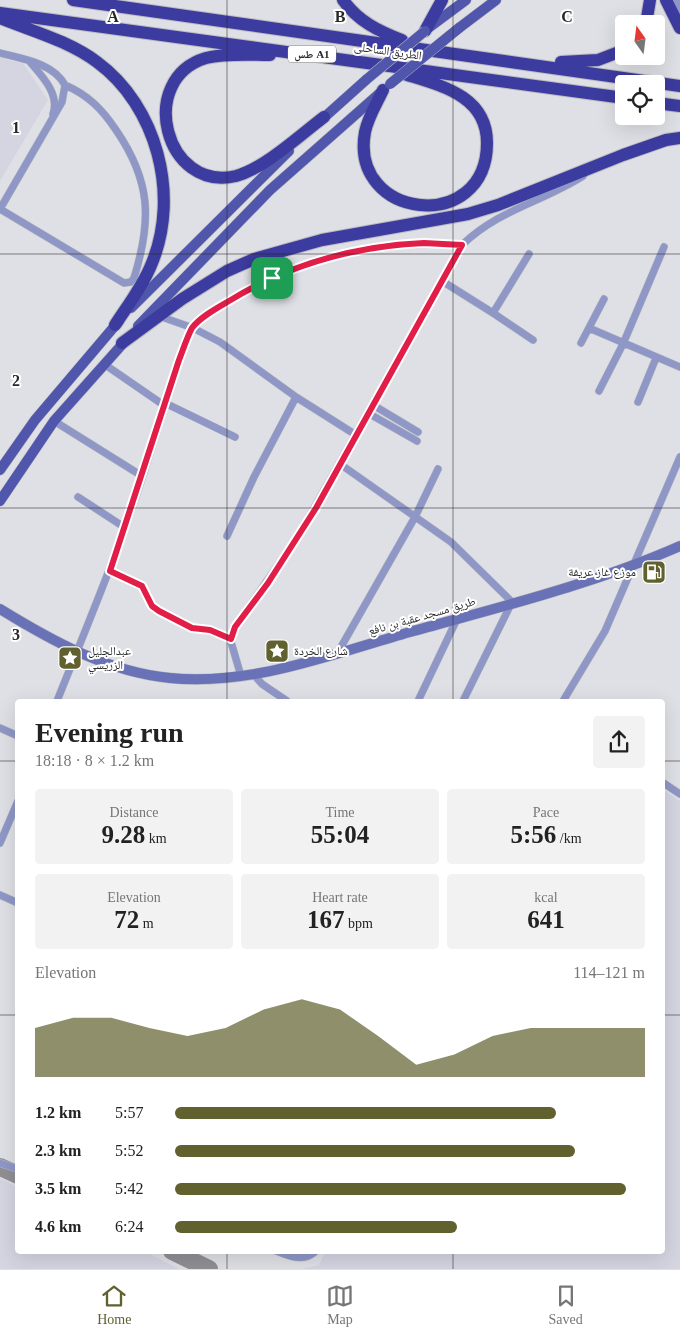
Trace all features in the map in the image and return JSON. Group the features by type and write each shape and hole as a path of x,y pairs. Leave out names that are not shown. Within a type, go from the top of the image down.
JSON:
{"highway":[{"name":"الطريق الساحلى","path":"73,0 426,48 680,86"},
{"path":"343,0 352,12 365,23 426,48"},
{"path":"425,31 442,0"},
{"path":"648,15 650,0"},
{"path":"666,0 680,28"},
{"name":"الطريق الساحلى","path":"0,13 615,97"},
{"path":"0,18 71,47 97,62 136,105 150,132 164,186 160,235 152,262 141,287 115,325"},
{"path":"516,62 598,60 615,53"},
{"path":"317,55 206,58 191,66 178,78 166,105 165,120 168,135 177,153 190,166 203,173 222,177 235,176 251,170 324,117"},
{"path":"367,63 441,85 468,100 478,112 487,139 484,165 472,186 460,196 445,204 428,207 412,205 390,194 373,178 366,162 364,145 366,130 387,87"},
{"path":"665,104 680,106"},
{"path":"122,343 158,316 219,276 254,259 322,240 468,214 498,205 657,143 680,138"}],"main road":[{"path":"0,470 36,420 115,325 234,204 324,117 367,79 466,0"},
{"path":"0,501 54,421 122,343 270,190 387,87 496,0"}],"street":[{"path":"676,0 680,13"},
{"path":"0,53 30,61 54,72 66,85 85,94 110,121 129,149 144,187 146,214 144,246 131,282 124,283 0,209 62,102 66,85"},
{"path":"30,61 47,82 52,92 55,110 51,121"},
{"path":"241,676 232,651 231,639 235,627 300,535 462,245 476,231 501,215 552,193 601,165"},
{"path":"58,699 110,571 165,404 193,328 215,309 236,297 272,278 327,257 387,245 424,243 462,245"},
{"path":"599,391 623,344 664,247"},
{"path":"493,313 529,254"},
{"path":"442,281 534,340"},
{"path":"581,343 604,299"},
{"path":"158,316 193,328 220,342 296,397 356,435"},
{"path":"589,328 680,367"},
{"path":"638,402 656,358"},
{"path":"104,364 165,404 235,437"},
{"path":"227,536 254,477 296,397"},
{"path":"373,405 418,432"},
{"path":"368,413 417,441"},
{"path":"54,421 142,476"},
{"path":"564,699 605,631 680,456"},
{"path":"340,464 451,542 512,602 489,653 464,699"},
{"path":"337,654 415,517 438,469"},
{"path":"78,497 124,527"},
{"name":"طريق مسجد عقبة بن نافع","path":"0,609 77,652 123,668 169,678 211,679 254,675 337,654 632,565 680,546"},
{"path":"110,571 142,586 152,606 159,611 192,628 210,630 231,639"},
{"path":"419,699 456,619"},
{"path":"254,675 262,684 284,699"},
{"path":"0,728 15,735"},
{"path":"665,784 680,794"},
{"path":"0,843 15,808"},
{"path":"0,895 15,901"},
{"path":"0,1163 15,1167"},
{"path":"285,1254 300,1259 309,1258 313,1254"}],"shaded area":[{"path":"0,58 23,63 48,100 0,181"},
{"path":"665,791 680,801 680,1269 302,1269 319,1265 324,1254 665,1254"},
{"path":"0,1178 15,1186 15,1254 150,1254 179,1269 0,1269"}],"taxiway":[{"path":"0,1167 15,1174"},
{"path":"178,1254 209,1269"}],"place":[{"name":"موزع غاز عريفة","path":"654,572"},
{"name":"شارع الخردة","path":"277,651"},
{"name":"عبدالجليل الزريسي","path":"70,658"}],"route":[{"path":"424,243 462,245 316,508 268,583 235,627 231,639 210,630 192,628 155,609 149,600 145,588 110,571 179,360 193,328 215,309 272,278 327,257 387,245 424,243"}]}
